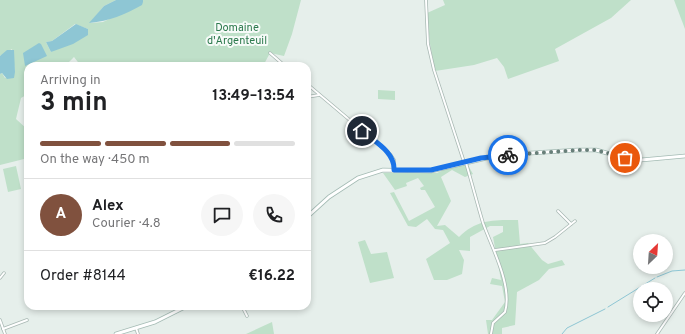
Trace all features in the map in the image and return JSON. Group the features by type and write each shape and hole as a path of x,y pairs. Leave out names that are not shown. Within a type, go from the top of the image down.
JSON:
{"main road":[{"path":"311,213 322,202 342,188 369,173 383,170 431,170 500,155 578,150 596,150 625,158 641,160 685,156"},
{"path":"116,334 155,322 180,310"}],"street":[{"path":"426,0 426,30 432,64 483,221 495,250 501,270 507,307 503,315 492,324 491,334"},
{"path":"270,53 280,62"},
{"path":"311,88 391,155 394,161 394,170"},
{"path":"311,96 320,96"},
{"path":"339,185 342,188"},
{"path":"558,211 572,225"},
{"path":"495,250 545,243 572,225 575,221"},
{"path":"0,278 4,273"},
{"path":"657,334 685,292"},
{"path":"244,310 248,316"},
{"path":"0,320 5,334"},
{"path":"3,330 27,320"},
{"path":"136,328 138,334"}],"green space":[{"name":"Domaine d'Argenteuil","path":"0,0 116,0 104,6 90,23 103,22 143,2 143,0 301,0 292,34 284,56 270,53 265,62 78,62 74,57 69,62 24,62 24,96 21,98 16,119 24,126 24,159 0,165 0,74 2,73 5,78 15,72 12,49 0,56","holes":["75,24 88,29 51,52 46,42 52,41"]},
{"path":"443,0 631,0 611,18 555,49 559,61 508,79 504,67 497,58 474,65 435,71 430,44 427,13 445,5"},
{"path":"674,0 685,0 685,29"},
{"path":"378,90 395,91 395,100 378,99"},
{"path":"465,160 473,174 465,177 452,170 441,177 451,201 437,226 445,225 459,237 472,227 479,224 501,220 518,220 520,244 528,243 542,260 548,264 562,260 565,265 549,269 539,280 517,292 515,325 502,328 502,334 488,334 486,320 492,320 505,302 502,286 490,284 492,278 501,280 493,237 503,232 503,226 490,226 470,237 470,251 459,250 464,260 462,274 447,280 434,280 426,259 450,243 443,230 435,229 427,219 416,227 408,226 390,193 394,192 409,221 435,207 425,190 421,190 420,188 424,186 418,178 406,183 407,186 395,190 383,173 437,173"},
{"path":"16,166 21,189 8,192 3,169"},
{"path":"365,240 371,254 387,252 394,278 370,283 358,242"},
{"path":"272,322 274,334 246,334"}],"water":[{"path":"116,0 143,0 143,2 142,5 117,17 89,23 104,6"},
{"path":"76,24 88,29 88,35 73,44 51,52 46,42 52,41"},
{"path":"39,43 47,56 34,62 24,62 23,53"},
{"path":"7,50 14,50 15,72 14,78 7,79 2,73 0,74 0,56"}],"waterway":[{"path":"657,277 672,271 685,270"},
{"path":"608,307 655,278"},
{"path":"562,334 567,328 605,309"}],"way so far":[{"path":"508,155 596,150 625,158"}],"route":[{"path":"362,131 391,155 394,161 394,170 422,171 439,169 481,158 508,155"}]}
